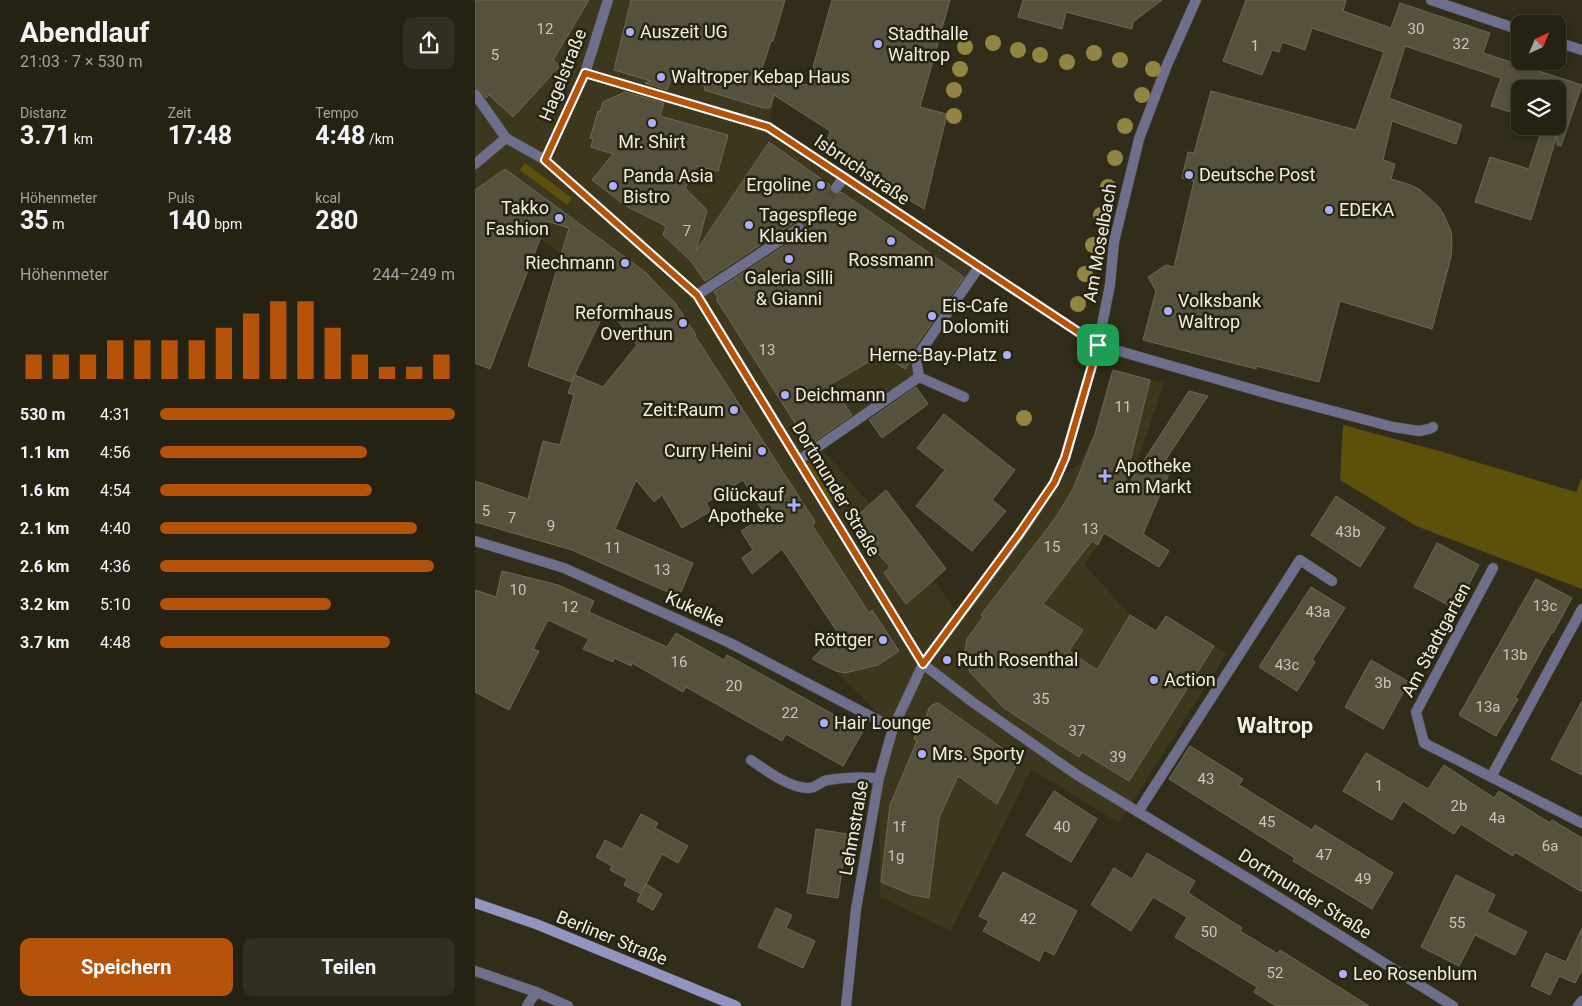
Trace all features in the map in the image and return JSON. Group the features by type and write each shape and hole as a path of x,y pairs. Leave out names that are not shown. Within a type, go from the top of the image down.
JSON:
{"main road":[{"name":"Berliner Straße","path":"475,903 536,924 736,1006"}],"street":[{"name":"Hagelstraße","path":"545,160 585,73 609,0"},
{"name":"Am Moselbach","path":"923,664 1019,534 1054,483 1065,458 1098,345 1110,285 1114,242 1135,155 1167,66 1196,0"},
{"path":"1431,0 1511,27"},
{"path":"1566,45 1582,50"},
{"name":"Isbruchstraße","path":"585,73 768,127 1098,345 1393,427 1419,431 1429,430 1433,427"},
{"path":"475,94 506,138 475,164"},
{"name":"Dortmunder Straße","path":"506,138 545,160 697,295 923,664 971,701 1077,775 1453,1006"},
{"path":"836,188 844,177"},
{"path":"697,295 799,228"},
{"path":"919,377 917,358 979,267"},
{"path":"919,377 965,397"},
{"path":"799,460 919,377"},
{"name":"Kukelke","path":"475,541 564,568 730,643 893,728"},
{"path":"1138,812 1300,560 1332,581"},
{"name":"Am Stadtgarten","path":"1493,568 1416,712 1423,743 1581,819"},
{"path":"1491,777 1582,609"},
{"name":"Lehmstraße","path":"846,1006 856,908 879,778 893,728 923,664"},
{"path":"751,760 779,779 806,788 815,788 825,780 879,778"},
{"path":"475,972 536,992 568,1006"},
{"path":"527,1006 536,992"},
{"path":"1578,1006 1582,1001"}],"shaded area":[{"path":"545,0 674,0 710,64 779,79 768,127 979,267 917,358 919,377 820,447 910,550 958,614 1054,483 1080,463 1094,433 1112,369 1164,383 1142,448 1113,515 1098,545 1085,565 1130,615 1156,631 1166,616 1227,653 1119,823 1031,769 951,931 880,897 879,778 893,728 836,671 812,659 838,633 727,454 666,492 654,502 619,459 587,406 640,342 618,302 602,317 590,308 557,251 504,211 475,201 475,5"},
{"path":"525,163 572,198 567,205 520,170"},
{"path":"1343,425 1436,450 1576,492 1582,478 1582,589 1416,526 1340,480"},
{"path":"817,457 841,496 831,503 807,464"}],"building":[{"path":"475,0 589,0 553,60 560,66 513,117 489,95 486,98 475,87"},
{"path":"631,0 785,0 773,41 771,41 760,75 808,85 832,0 950,0 920,107 947,114 924,209 825,148 830,131 774,95 770,108 763,108 704,90 705,86 672,76 667,90 645,83 651,81 614,70"},
{"path":"1023,0 1162,0 1133,22 1132,29 1066,12 1062,29 1018,17"},
{"path":"1246,0 1346,0 1343,11 1391,28 1400,3 1490,33 1483,53 1511,62 1511,70 1536,70 1582,85 1566,131 1566,80 1511,80 1511,112 1491,106 1501,78 1405,46 1389,98 1462,125 1456,144 1392,121 1383,160 1395,164 1391,179 1419,189 1443,213 1451,231 1451,257 1432,329 1340,301 1319,382 1256,366 1256,369 1143,340 1156,291 1148,277 1166,265 1174,267 1194,181 1182,178 1188,152 1194,153 1211,91 1356,130 1384,52 1312,28 1305,50 1282,42 1279,52 1272,50 1262,75 1223,61"},
{"path":"625,92 664,103 660,116 728,135 718,171 697,166 685,188 707,210 696,251 769,142 830,185 832,194 841,192 964,277 910,354 910,362 905,369 882,354 831,384 852,415 809,445 716,299 718,298 714,292 803,234 805,225 802,222 795,222 705,281 690,260 663,235 666,226 626,206 592,180 613,154 591,147 593,139 590,138 598,111 600,112 603,102"},
{"path":"1540,135 1557,135 1531,220 1475,202 1490,157 1529,169"},
{"path":"1557,135 1565,135 1561,146 1557,145"},
{"path":"505,169 645,272 675,303 814,520 815,523 812,525 869,613 872,610 899,651 878,665 845,673 836,671 812,659 838,633 782,549 752,574 742,558 753,550 741,531 766,516 743,480 706,503 711,511 682,528 662,495 654,502 636,480 615,529 693,563 679,597 572,550 475,522 475,481 528,499 543,441 560,445 574,395 568,393 575,375 603,387 637,345 607,307 571,382 528,366 569,228 547,221 490,369 475,363 475,190"},
{"path":"1113,370 1150,380 1122,494 1189,391 1208,396 1166,459 1174,462 1143,534 1169,551 1159,567 1104,533 1098,545 1092,541 1043,604 1083,630 1069,651 1097,670 1130,615 1156,631 1166,616 1214,646 1129,781 1082,752 1079,757 1004,708 970,672 964,657 967,639 983,617 981,615 1056,517 1073,489 1095,434"},
{"path":"916,387 928,404 882,438 869,420"},
{"path":"944,414 1015,470 992,500 1006,511 972,551 916,506 945,470 917,448"},
{"path":"886,490 946,569 906,604 884,573 890,567 850,522"},
{"path":"1336,496 1385,528 1360,567 1311,535"},
{"path":"1437,543 1479,565 1456,609 1414,587"},
{"path":"502,571 558,585 594,601 589,612 667,647 676,633 724,660 727,655 863,731 843,766 786,734 782,741 686,687 683,692 632,663 631,666 614,658 613,662 583,649 589,639 548,620 533,649 539,651 509,710 475,692 475,590 496,597"},
{"path":"1536,579 1572,598 1515,698 1518,699 1496,736 1459,715"},
{"path":"1311,587 1345,608 1312,660 1315,662 1297,691 1259,667"},
{"path":"1371,660 1409,682 1383,729 1345,707"},
{"path":"1582,701 1582,775 1551,759"},
{"path":"938,703 1019,760 997,804 958,776 939,818 929,898 912,895 881,882 890,805 917,741 914,739 920,724 923,726 929,708"},
{"path":"1190,746 1243,779 1239,785 1312,830 1315,825 1393,873 1372,909 1293,861 1295,858 1169,779"},
{"path":"1366,753 1428,789 1444,765 1494,798 1499,791 1550,823 1552,820 1582,838 1582,892 1515,852 1513,856 1461,824 1454,834 1403,801 1392,820 1343,791"},
{"path":"1054,791 1097,819 1071,862 1026,835"},
{"path":"641,814 658,823 655,828 688,846 678,863 662,854 641,894 624,885 627,879 610,870 612,866 596,857 605,840 622,849"},
{"path":"816,829 847,834 838,898 807,893"},
{"path":"1147,853 1195,881 1188,893 1242,928 1240,931 1278,954 1280,950 1369,1006 1276,1006 1254,992 1257,987 1175,937 1187,917 1153,897 1131,931 1091,905 1114,868 1132,879"},
{"path":"1003,872 1077,911 1054,955 1044,950 1039,961 983,931 989,921 979,916"},
{"path":"1456,875 1495,895 1487,912 1527,932 1515,955 1475,935 1459,966 1421,947"},
{"path":"646,884 662,894 653,910 637,901"},
{"path":"776,908 792,915 786,928 815,941 803,968 758,947"},
{"path":"1582,928 1582,970 1575,983 1559,976 1550,995 1531,986 1546,953 1566,962"}],"tunnel":[{"path":"799,228 818,215 836,188"}],"place":[{"name":"Auszeit UG","path":"630,32"},
{"name":"Stadthalle Waltrop","path":"878,44"},
{"name":"Waltroper Kebap Haus","path":"661,77"},
{"name":"Mr. Shirt","path":"652,123"},
{"name":"Deutsche Post","path":"1189,175"},
{"name":"Ergoline","path":"821,185"},
{"name":"Panda Asia Bistro","path":"613,186"},
{"name":"EDEKA","path":"1329,210"},
{"name":"Takko Fashion","path":"559,218"},
{"name":"Tagespflege Klaukien","path":"749,225"},
{"name":"Rossmann","path":"891,241"},
{"name":"Galeria Silli & Gianni","path":"789,259"},
{"name":"Riechmann","path":"625,263"},
{"name":"Volksbank Waltrop","path":"1168,311"},
{"name":"Eis-Cafe Dolomiti","path":"932,316"},
{"name":"Reformhaus Overthun","path":"683,323"},
{"name":"Herne-Bay-Platz","path":"1007,355"},
{"name":"Deichmann","path":"785,395"},
{"name":"Zeit:Raum","path":"734,410"},
{"name":"Curry Heini","path":"762,451"},
{"name":"Apotheke am Markt","path":"1105,476"},
{"name":"Glückauf Apotheke","path":"794,505"},
{"name":"Röttger","path":"883,640"},
{"name":"Ruth Rosenthal","path":"947,660"},
{"name":"Action","path":"1154,680"},
{"name":"Hair Lounge","path":"824,723"},
{"name":"Mrs. Sporty","path":"922,754"},
{"name":"Leo Rosenblum","path":"1343,974"}],"district":[{"name":"Waltrop","path":"1275,725"}],"route":[{"path":"585,73 768,127 1098,345 1065,458 1054,483 1019,534 923,664 697,295 681,278 545,160 585,73"}]}
